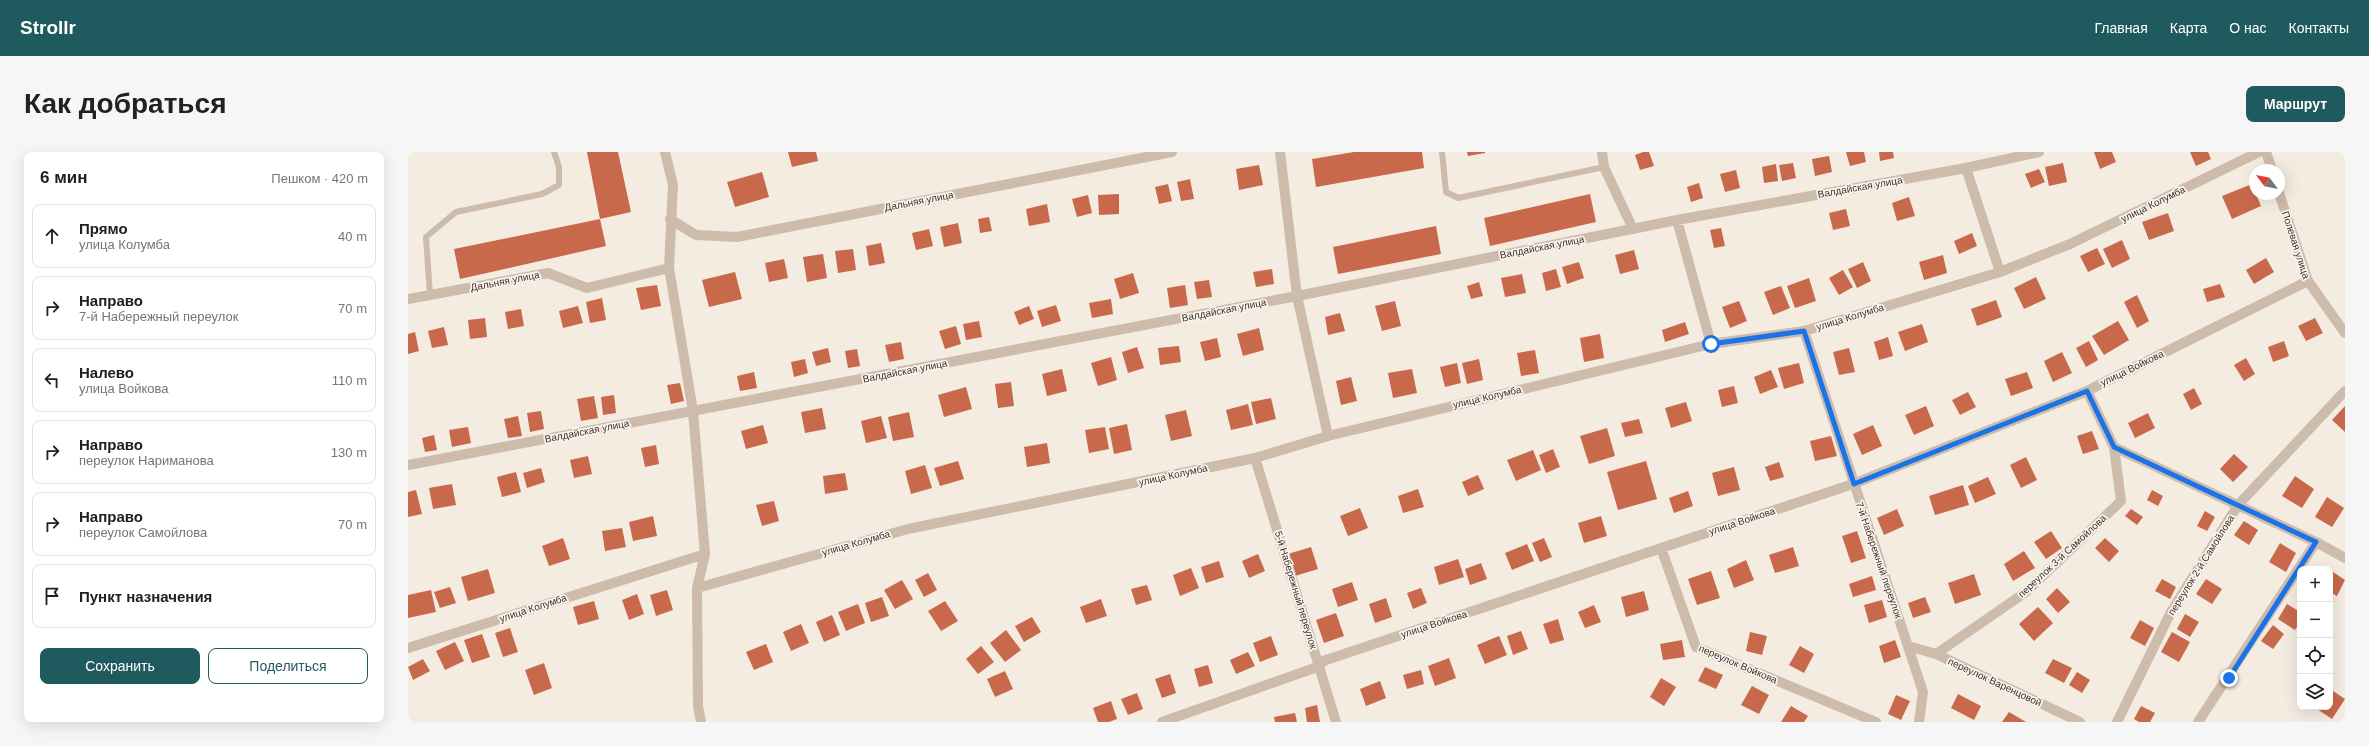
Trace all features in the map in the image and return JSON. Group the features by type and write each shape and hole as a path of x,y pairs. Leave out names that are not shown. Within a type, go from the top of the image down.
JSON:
{"street":[{"path":"665,152 673,185 670,219 669,268 693,411 705,554 697,588 698,706 701,722"},
{"name":"Дальняя улица","path":"670,219 696,235 737,237 1172,152"},
{"path":"1280,152 1297,296 1328,436"},
{"path":"1602,152 1604,168 1633,229"},
{"name":"Валдайская улица","path":"408,465 1297,296 1677,220 1966,168 2039,152"},
{"name":"улица Колумба","path":"697,588 908,529 1255,458 1328,436 1711,344 1804,331 2000,272 2070,244 2259,152"},
{"path":"2266,152 2270,164"},
{"path":"1966,168 2000,272"},
{"name":"Полевая улица","path":"2281,200 2308,281 2345,333"},
{"path":"1677,220 1711,344"},
{"name":"Дальняя улица","path":"408,299 548,273 587,288 669,268"},
{"name":"улица Войкова","path":"1162,722 1320,666 1324,661 1854,484 2087,391 2308,281"},
{"name":"7-й Набережный переулок","path":"1804,331 1923,692 1919,722"},
{"path":"2087,391 2114,447 2316,542 2345,558"},
{"name":"переулок 2-й Самойлова","path":"2117,722 2171,612 2238,505 2345,391"},
{"name":"переулок 3-й Самойлова","path":"1936,654 2026,592 2121,500 2114,447"},
{"name":"5-й Набережный переулок","path":"1255,458 1336,722"},
{"path":"2198,722 2316,542"},
{"name":"переулок Войкова","path":"1661,548 1696,647 1876,722"},
{"name":"улица Колумба","path":"408,648 705,554"},
{"name":"переулок Варенцовой","path":"1908,646 1936,654 2080,722"}],"lane":[{"path":"430,295 426,238 456,212 542,194 559,185 559,166 554,152"},
{"path":"1442,152 1446,192 1458,198 1604,168"}],"building":[{"path":"587,152 618,152 631,212 600,219"},
{"path":"788,152 816,152 818,161 792,167"},
{"path":"1354,152 1422,152 1424,168 1316,187 1312,159"},
{"path":"1467,152 1485,152 1485,153 1468,156"},
{"path":"1643,152 1649,152 1654,166 1640,170 1635,155"},
{"path":"1846,152 1864,152 1866,162 1850,166"},
{"path":"1879,152 1893,152 1894,158 1880,161"},
{"path":"2094,152 2112,152 2116,162 2100,169"},
{"path":"2190,152 2208,152 2211,159 2196,166"},
{"path":"1829,156 1832,172 1815,176 1812,159"},
{"path":"1793,163 1796,178 1782,181 1779,165"},
{"path":"2063,163 2067,182 2049,186 2045,167"},
{"path":"1776,164 1778,181 1764,183 1762,167"},
{"path":"1259,165 1263,185 1239,190 1236,169"},
{"path":"2039,169 2045,182 2031,188 2025,174"},
{"path":"1736,170 1740,188 1725,192 1720,174"},
{"path":"762,172 769,197 735,207 727,182"},
{"path":"1190,179 1194,199 1181,201 1177,182"},
{"path":"1699,183 1703,198 1691,202 1687,187"},
{"path":"1168,184 1172,201 1159,204 1155,187"},
{"path":"2249,185 2249,200 2259,200 2261,206 2232,219 2222,196"},
{"path":"1119,194 1119,214 1099,215 1098,195"},
{"path":"1590,194 1596,222 1490,246 1484,218"},
{"path":"1088,195 1092,213 1077,217 1072,199"},
{"path":"1909,197 1915,216 1897,221 1892,203"},
{"path":"1047,204 1050,222 1029,226 1026,209"},
{"path":"1846,209 1850,226 1833,230 1829,213"},
{"path":"2168,213 2174,231 2149,240 2142,222"},
{"path":"989,217 992,231 980,233 978,219"},
{"path":"600,219 606,246 460,279 454,249"},
{"path":"958,223 962,243 944,247 940,227"},
{"path":"1436,226 1441,254 1338,274 1333,247"},
{"path":"1721,228 1725,246 1714,248 1710,230"},
{"path":"929,229 933,246 916,250 912,233"},
{"path":"1972,233 1977,246 1959,254 1954,241"},
{"path":"2122,240 2130,259 2112,268 2103,249"},
{"path":"881,243 885,263 869,266 866,246"},
{"path":"2097,248 2105,264 2088,272 2080,256"},
{"path":"853,249 856,270 838,273 835,251"},
{"path":"1634,250 1639,269 1620,274 1615,255"},
{"path":"823,254 827,278 807,282 803,257"},
{"path":"1943,255 1947,273 1924,280 1919,262"},
{"path":"2266,258 2274,272 2254,284 2246,270"},
{"path":"784,259 788,278 769,282 765,263"},
{"path":"1579,262 1584,278 1567,284 1562,267"},
{"path":"1863,262 1871,281 1857,288 1848,269"},
{"path":"1272,269 1274,284 1256,287 1253,272"},
{"path":"1556,269 1561,287 1546,291 1542,273"},
{"path":"1843,270 1853,287 1839,295 1829,278"},
{"path":"735,272 742,299 709,307 702,280"},
{"path":"1133,273 1139,293 1120,299 1114,279"},
{"path":"1522,274 1526,293 1505,297 1501,278"},
{"path":"2036,277 2046,299 2024,309 2014,288"},
{"path":"1809,278 1816,301 1795,308 1787,286"},
{"path":"1209,280 1212,297 1197,299 1194,282"},
{"path":"1479,282 1483,296 1471,299 1467,286"},
{"path":"2220,284 2225,297 2207,302 2203,289"},
{"path":"657,285 661,306 641,310 636,288"},
{"path":"1185,285 1188,305 1170,308 1167,288"},
{"path":"1781,286 1790,308 1773,315 1764,292"},
{"path":"2137,295 2149,321 2137,328 2124,302"},
{"path":"602,298 606,320 590,323 586,302"},
{"path":"1111,299 1113,314 1092,318 1089,303"},
{"path":"1996,300 2002,317 1977,326 1971,309"},
{"path":"1395,301 1401,326 1382,331 1375,306"},
{"path":"1739,301 1747,321 1730,328 1722,307"},
{"path":"1056,305 1061,321 1042,327 1037,311"},
{"path":"578,306 583,323 563,328 559,311"},
{"path":"1029,306 1034,319 1019,325 1014,312"},
{"path":"521,309 524,326 508,329 505,312"},
{"path":"1340,313 1345,331 1328,335 1325,317"},
{"path":"485,318 487,337 470,339 468,320"},
{"path":"2315,318 2323,333 2306,341 2298,326"},
{"path":"979,321 982,337 966,340 963,324"},
{"path":"2118,321 2129,340 2104,355 2092,336"},
{"path":"1685,322 1689,334 1665,342 1662,330"},
{"path":"1922,324 1928,342 1905,351 1898,332"},
{"path":"956,326 961,344 945,349 939,331"},
{"path":"444,327 448,345 432,348 428,331"},
{"path":"1259,328 1264,350 1243,356 1237,334"},
{"path":"415,332 419,351 408,354 408,334"},
{"path":"1600,334 1604,358 1584,362 1580,338"},
{"path":"1888,337 1893,356 1879,360 1874,342"},
{"path":"1217,338 1221,357 1205,361 1200,342"},
{"path":"2089,341 2098,360 2086,367 2076,348"},
{"path":"2284,341 2289,356 2273,362 2268,347"},
{"path":"901,342 904,359 889,362 885,345"},
{"path":"1179,346 1181,362 1160,365 1158,348"},
{"path":"1137,347 1144,368 1128,373 1122,352"},
{"path":"828,348 831,362 816,366 812,352"},
{"path":"1849,348 1855,372 1839,375 1833,352"},
{"path":"857,349 860,366 848,368 845,351"},
{"path":"1535,350 1539,373 1521,376 1517,353"},
{"path":"2062,352 2072,373 2053,382 2044,361"},
{"path":"1111,357 1117,380 1098,386 1091,363"},
{"path":"2246,358 2255,374 2244,381 2234,365"},
{"path":"805,359 808,373 794,377 791,362"},
{"path":"1479,359 1483,380 1467,384 1462,363"},
{"path":"1457,363 1461,383 1445,387 1440,367"},
{"path":"1799,363 1804,383 1784,389 1778,368"},
{"path":"1062,369 1067,391 1047,396 1042,374"},
{"path":"1412,369 1417,393 1393,398 1388,373"},
{"path":"1771,370 1778,387 1760,394 1754,377"},
{"path":"754,372 757,388 740,391 737,376"},
{"path":"2027,372 2033,388 2011,396 2005,379"},
{"path":"1351,377 1357,401 1341,405 1336,381"},
{"path":"1011,382 1014,406 998,408 995,384"},
{"path":"680,383 684,401 671,404 667,385"},
{"path":"1734,386 1738,403 1722,407 1718,390"},
{"path":"966,387 972,409 944,417 938,395"},
{"path":"2194,388 2202,404 2191,410 2183,394"},
{"path":"1968,392 1976,407 1960,415 1952,400"},
{"path":"614,395 616,413 603,415 601,397"},
{"path":"594,396 598,418 581,421 577,399"},
{"path":"1271,398 1276,419 1256,424 1251,402"},
{"path":"1686,402 1692,421 1671,428 1665,408"},
{"path":"1248,404 1253,425 1231,430 1226,410"},
{"path":"1926,406 1934,426 1914,435 1905,415"},
{"path":"2345,406 2345,432 2332,420"},
{"path":"822,408 826,429 805,433 801,412"},
{"path":"1186,410 1192,436 1171,441 1165,415"},
{"path":"541,411 544,429 530,432 527,413"},
{"path":"909,412 914,437 893,441 888,417"},
{"path":"2148,413 2155,428 2135,438 2128,423"},
{"path":"518,416 522,436 508,438 504,419"},
{"path":"881,416 887,438 866,443 861,421"},
{"path":"1639,419 1643,433 1625,437 1621,423"},
{"path":"1127,424 1132,450 1114,454 1109,428"},
{"path":"763,425 768,443 746,449 741,431"},
{"path":"1873,425 1882,446 1862,455 1853,434"},
{"path":"468,427 471,443 452,447 449,430"},
{"path":"1105,427 1109,449 1089,453 1085,430"},
{"path":"1607,428 1615,456 1589,464 1580,436"},
{"path":"2092,431 2099,449 2083,454 2077,436"},
{"path":"434,435 437,450 425,452 422,438"},
{"path":"1831,436 1837,456 1815,461 1810,441"},
{"path":"1047,443 1050,463 1027,467 1024,447"},
{"path":"656,445 659,464 645,467 641,448"},
{"path":"1553,449 1560,467 1546,473 1539,455"},
{"path":"1533,450 1541,470 1516,481 1507,460"},
{"path":"2234,454 2248,467 2233,482 2220,469"},
{"path":"588,456 592,474 574,478 570,460"},
{"path":"2026,457 2037,480 2021,488 2010,465"},
{"path":"958,461 964,479 940,486 934,468"},
{"path":"1646,461 1657,499 1618,510 1607,472"},
{"path":"1779,462 1784,477 1770,481 1765,467"},
{"path":"925,465 932,488 911,494 905,471"},
{"path":"1734,467 1740,490 1718,496 1712,473"},
{"path":"541,468 545,482 527,488 523,473"},
{"path":"516,472 521,492 502,497 497,477"},
{"path":"845,473 848,490 825,494 823,476"},
{"path":"1478,475 1484,489 1468,496 1462,482"},
{"path":"2295,476 2314,489 2302,508 2282,496"},
{"path":"1988,477 1996,494 1975,503 1968,486"},
{"path":"452,484 456,505 433,509 429,488"},
{"path":"1963,485 1969,505 1935,515 1929,496"},
{"path":"1418,489 1424,507 1403,513 1398,496"},
{"path":"416,490 422,514 408,517 408,492"},
{"path":"2152,490 2163,496 2158,506 2147,500"},
{"path":"1688,491 1693,506 1674,513 1669,498"},
{"path":"2327,497 2344,508 2332,527 2315,517"},
{"path":"774,501 779,521 762,526 756,505"},
{"path":"1360,508 1368,528 1348,536 1340,516"},
{"path":"1897,509 1904,526 1884,535 1877,518"},
{"path":"2131,509 2143,517 2137,525 2125,516"},
{"path":"2205,511 2215,517 2207,531 2197,526"},
{"path":"653,516 657,536 633,541 629,522"},
{"path":"1601,516 1607,536 1584,543 1578,523"},
{"path":"2244,521 2258,530 2249,545 2234,535"},
{"path":"622,528 626,547 605,551 602,531"},
{"path":"1857,531 1866,558 1851,563 1842,536"},
{"path":"2051,531 2062,548 2046,559 2034,542"},
{"path":"563,538 570,559 549,566 542,546"},
{"path":"1544,538 1552,557 1540,562 1532,543"},
{"path":"2105,538 2119,551 2109,562 2095,548"},
{"path":"2280,543 2296,553 2286,572 2269,562"},
{"path":"1527,544 1534,561 1512,570 1505,553"},
{"path":"1311,547 1318,569 1295,576 1288,554"},
{"path":"1793,547 1799,566 1775,573 1769,555"},
{"path":"2024,551 2035,568 2013,581 2004,564"},
{"path":"1258,554 1265,571 1249,578 1242,561"},
{"path":"1458,559 1464,577 1439,585 1434,567"},
{"path":"1746,560 1754,580 1734,588 1727,569"},
{"path":"1219,561 1224,577 1206,583 1201,567"},
{"path":"1481,563 1487,579 1470,585 1465,569"},
{"path":"1191,568 1199,588 1180,596 1173,575"},
{"path":"488,569 495,593 468,601 461,577"},
{"path":"1711,571 1720,598 1697,605 1688,579"},
{"path":"2333,572 2345,580 2337,596 2333,594"},
{"path":"928,573 937,590 924,597 915,580"},
{"path":"1974,574 1981,595 1955,604 1948,583"},
{"path":"1872,576 1876,590 1853,597 1849,584"},
{"path":"2162,579 2176,587 2170,599 2155,591"},
{"path":"2206,579 2222,589 2212,604 2196,594"},
{"path":"902,580 913,599 895,609 884,590"},
{"path":"1352,582 1358,600 1338,607 1332,589"},
{"path":"1147,585 1152,600 1136,605 1131,589"},
{"path":"450,587 456,603 440,608 434,592"},
{"path":"1421,588 1427,603 1413,609 1407,593"},
{"path":"2057,588 2070,602 2058,613 2046,599"},
{"path":"431,590 436,612 408,618 408,595"},
{"path":"667,590 673,610 656,616 650,595"},
{"path":"1644,591 1649,610 1626,617 1621,597"},
{"path":"637,594 644,614 629,620 622,600"},
{"path":"882,597 889,616 871,622 865,603"},
{"path":"1925,597 1931,612 1913,618 1908,603"},
{"path":"1386,598 1392,617 1375,623 1369,604"},
{"path":"1101,599 1107,616 1086,623 1080,607"},
{"path":"1882,600 1887,617 1869,623 1864,605"},
{"path":"594,601 599,619 578,625 573,607"},
{"path":"945,601 958,621 941,631 928,611"},
{"path":"858,604 865,623 846,631 838,612"},
{"path":"2287,604 2297,610 2297,627 2295,630 2278,619"},
{"path":"1594,605 1601,622 1585,628 1578,612"},
{"path":"2038,607 2053,623 2034,641 2019,624"},
{"path":"1336,613 1344,636 1324,643 1316,620"},
{"path":"2185,614 2199,622 2190,637 2177,629"},
{"path":"832,615 840,635 824,642 816,622"},
{"path":"1032,617 1041,632 1024,642 1015,626"},
{"path":"1558,619 1564,640 1550,644 1543,624"},
{"path":"2140,620 2154,628 2145,646 2130,638"},
{"path":"801,624 809,643 791,651 783,632"},
{"path":"2273,625 2284,634 2273,649 2261,641"},
{"path":"510,628 518,652 503,657 495,633"},
{"path":"1006,630 1021,650 1005,662 990,643"},
{"path":"1521,631 1528,649 1513,655 1507,636"},
{"path":"1750,632 1767,636 1762,655 1746,651"},
{"path":"2172,632 2190,642 2179,662 2161,652"},
{"path":"482,634 490,657 472,663 464,640"},
{"path":"1271,636 1278,655 1260,662 1253,643"},
{"path":"1499,636 1507,655 1485,664 1477,645"},
{"path":"1682,640 1685,657 1663,660 1660,644"},
{"path":"1895,640 1901,657 1884,663 1879,646"},
{"path":"455,642 464,661 445,670 436,651"},
{"path":"766,644 773,662 754,670 746,652"},
{"path":"981,646 994,662 978,674 966,659"},
{"path":"1800,646 1814,654 1804,673 1789,665"},
{"path":"1248,652 1255,666 1236,674 1230,660"},
{"path":"1449,658 1456,678 1435,686 1428,666"},
{"path":"423,659 430,671 413,680 408,667"},
{"path":"2053,659 2072,668 2064,683 2045,673"},
{"path":"544,663 552,688 534,695 525,670"},
{"path":"1208,665 1213,683 1199,687 1194,669"},
{"path":"1705,667 1723,675 1716,689 1698,681"},
{"path":"1421,670 1424,684 1407,689 1403,675"},
{"path":"1005,671 1013,689 995,697 987,679"},
{"path":"2077,672 2090,680 2082,693 2069,685"},
{"path":"1170,674 1176,693 1162,698 1155,679"},
{"path":"1661,678 1676,687 1664,706 1650,697"},
{"path":"1380,681 1386,698 1366,706 1360,689"},
{"path":"1752,686 1769,695 1759,714 1741,705"},
{"path":"2333,691 2345,699 2332,719 2318,710 2333,710"},
{"path":"1137,693 1143,709 1128,715 1121,699"},
{"path":"1958,694 1981,706 1974,720 1951,708"},
{"path":"1896,695 1910,701 1901,720 1888,714"},
{"path":"1111,701 1117,719 1109,722 1098,722 1093,708"},
{"path":"1317,705 1320,722 1307,722 1305,708"},
{"path":"1791,706 1808,716 1804,722 1781,722"},
{"path":"2141,706 2155,713 2150,722 2139,722 2134,719"},
{"path":"2009,712 2026,722 2002,722"},
{"path":"1295,713 1297,722 1275,722 1274,717"}],"route":[{"path":"1711,344 1804,331 1854,484 2087,391 2114,447 2316,542 2229,678"}]}
